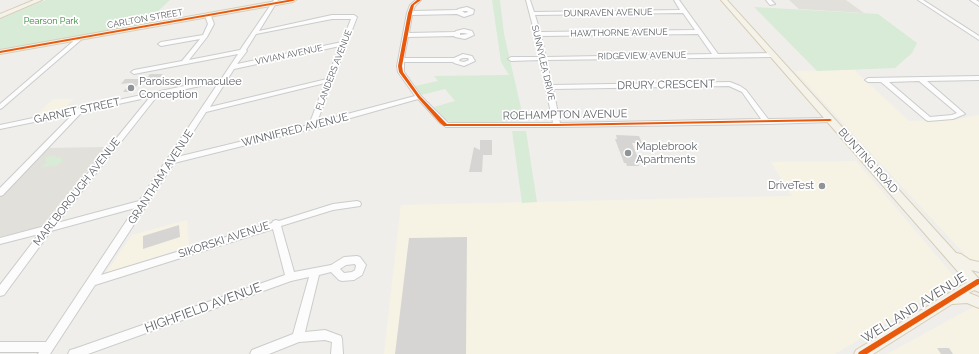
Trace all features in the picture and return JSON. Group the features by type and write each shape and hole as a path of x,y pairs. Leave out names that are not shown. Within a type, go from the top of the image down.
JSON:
{"main road":[{"path":"0,16 39,0"},
{"name":"CARLTON STREET","path":"0,52 293,0"},
{"name":"BUNTING ROAD","path":"724,0 830,120 978,283"},
{"path":"947,250 967,264 979,267"},
{"name":"WELLAND AVENUE","path":"861,354 949,299 978,283"},
{"path":"949,299 968,298 979,302"}],"street":[{"name":"ROEHAMPTON AVENUE","path":"419,0 413,4 410,13 400,66 401,72 419,97 446,125 557,125 830,120"},
{"name":"SUNNYLEA DRIVE","path":"528,0 538,34 557,125"},
{"path":"676,0 716,55"},
{"path":"920,0 979,38"},
{"path":"972,0 979,4"},
{"name":"GRANTHAM AVENUE","path":"47,350 275,2"},
{"name":"DUNRAVEN AVENUE","path":"532,14 685,11"},
{"path":"410,13 458,12"},
{"path":"184,62 205,36 211,24 208,16"},
{"name":"FLANDERS AVENUE","path":"255,33 332,17 354,17 312,126"},
{"name":"HAWTHORNE AVENUE","path":"538,34 700,32"},
{"path":"406,34 457,34"},
{"path":"161,44 205,36"},
{"path":"0,107 79,39"},
{"name":"VIVIAN AVENUE","path":"233,67 344,43"},
{"path":"134,72 244,51"},
{"name":"RIDGEVIEW AVENUE","path":"510,59 773,54"},
{"path":"401,60 455,60"},
{"path":"868,80 979,78"},
{"path":"883,80 928,119 953,117 962,114 921,79"},
{"name":"GARNET STREET","path":"2,128 225,80"},
{"path":"205,110 330,80"},
{"name":"DRURY CRESCENT","path":"549,87 730,84 744,91 767,122"},
{"name":"MARLBOROUGH AVENUE","path":"0,292 48,228 156,94"},
{"name":"WINNIFRED AVENUE","path":"170,161 312,126 419,97"},
{"path":"0,193 80,110"},
{"path":"0,242 144,202"},
{"name":"SIKORSKI AVENUE","path":"92,282 276,223 333,207 357,204"},
{"path":"276,223 290,277"},
{"name":"HIGHFIELD AVENUE","path":"74,354 290,277 333,268"},
{"path":"298,337 315,272"},
{"path":"256,354 298,337 325,336 337,339 337,354"},
{"path":"0,347 47,350"}],"shaded area":[{"path":"789,0 846,0 864,13 799,9"},
{"path":"854,70 909,121 955,120 979,115 979,263 972,262 795,71"},
{"path":"53,99 74,99 60,112 34,118"},
{"path":"107,147 41,227 0,237 0,195 45,148"},
{"path":"856,161 957,280 835,354 384,354 401,205 792,196 771,162"},
{"path":"187,220 189,246 106,273 132,235"},
{"path":"975,306 979,307 979,354 887,354"}],"green space":[{"name":"Pearson Park","path":"46,0 170,0 143,25 0,50 0,19"},
{"path":"492,0 500,0 504,34 524,121 453,123 446,120 434,107 455,101 445,89 421,95 415,86 438,81 434,76 509,75 501,62"},
{"path":"754,7 878,14 917,43 912,53 895,68 817,71"},
{"path":"512,131 526,131 537,202 522,203"},
{"path":"51,156 62,158 63,161 56,166 41,167 47,162 45,160 46,157"}],"building":[{"name":"Paroisse Immaculee Conception","path":"150,74 163,74 155,83 139,83 132,92 123,92 130,83 121,84 125,79 146,79"},
{"name":"Maplebrook Apartments","path":"616,135 639,136 642,143 632,143 640,163 638,163 639,166 627,166 626,163 624,163 615,139 617,139"},
{"path":"480,140 492,140 492,155 483,155 482,172 469,172 474,147 480,150"},
{"path":"179,225 180,237 143,249 143,236"},
{"path":"467,237 466,354 395,354 409,238"},
{"path":"937,348 949,348 953,354 941,354"}],"cycle path":[{"path":"0,52 293,0"},
{"path":"419,0 413,5 410,13 400,66 401,72 419,97 446,125 557,125 830,120"},
{"path":"861,354 979,281"}],"place":[{"name":"Paroisse Immaculee Conception","path":"131,88"},
{"name":"Maplebrook Apartments","path":"628,153"},
{"name":"DriveTest","path":"822,186"}]}
